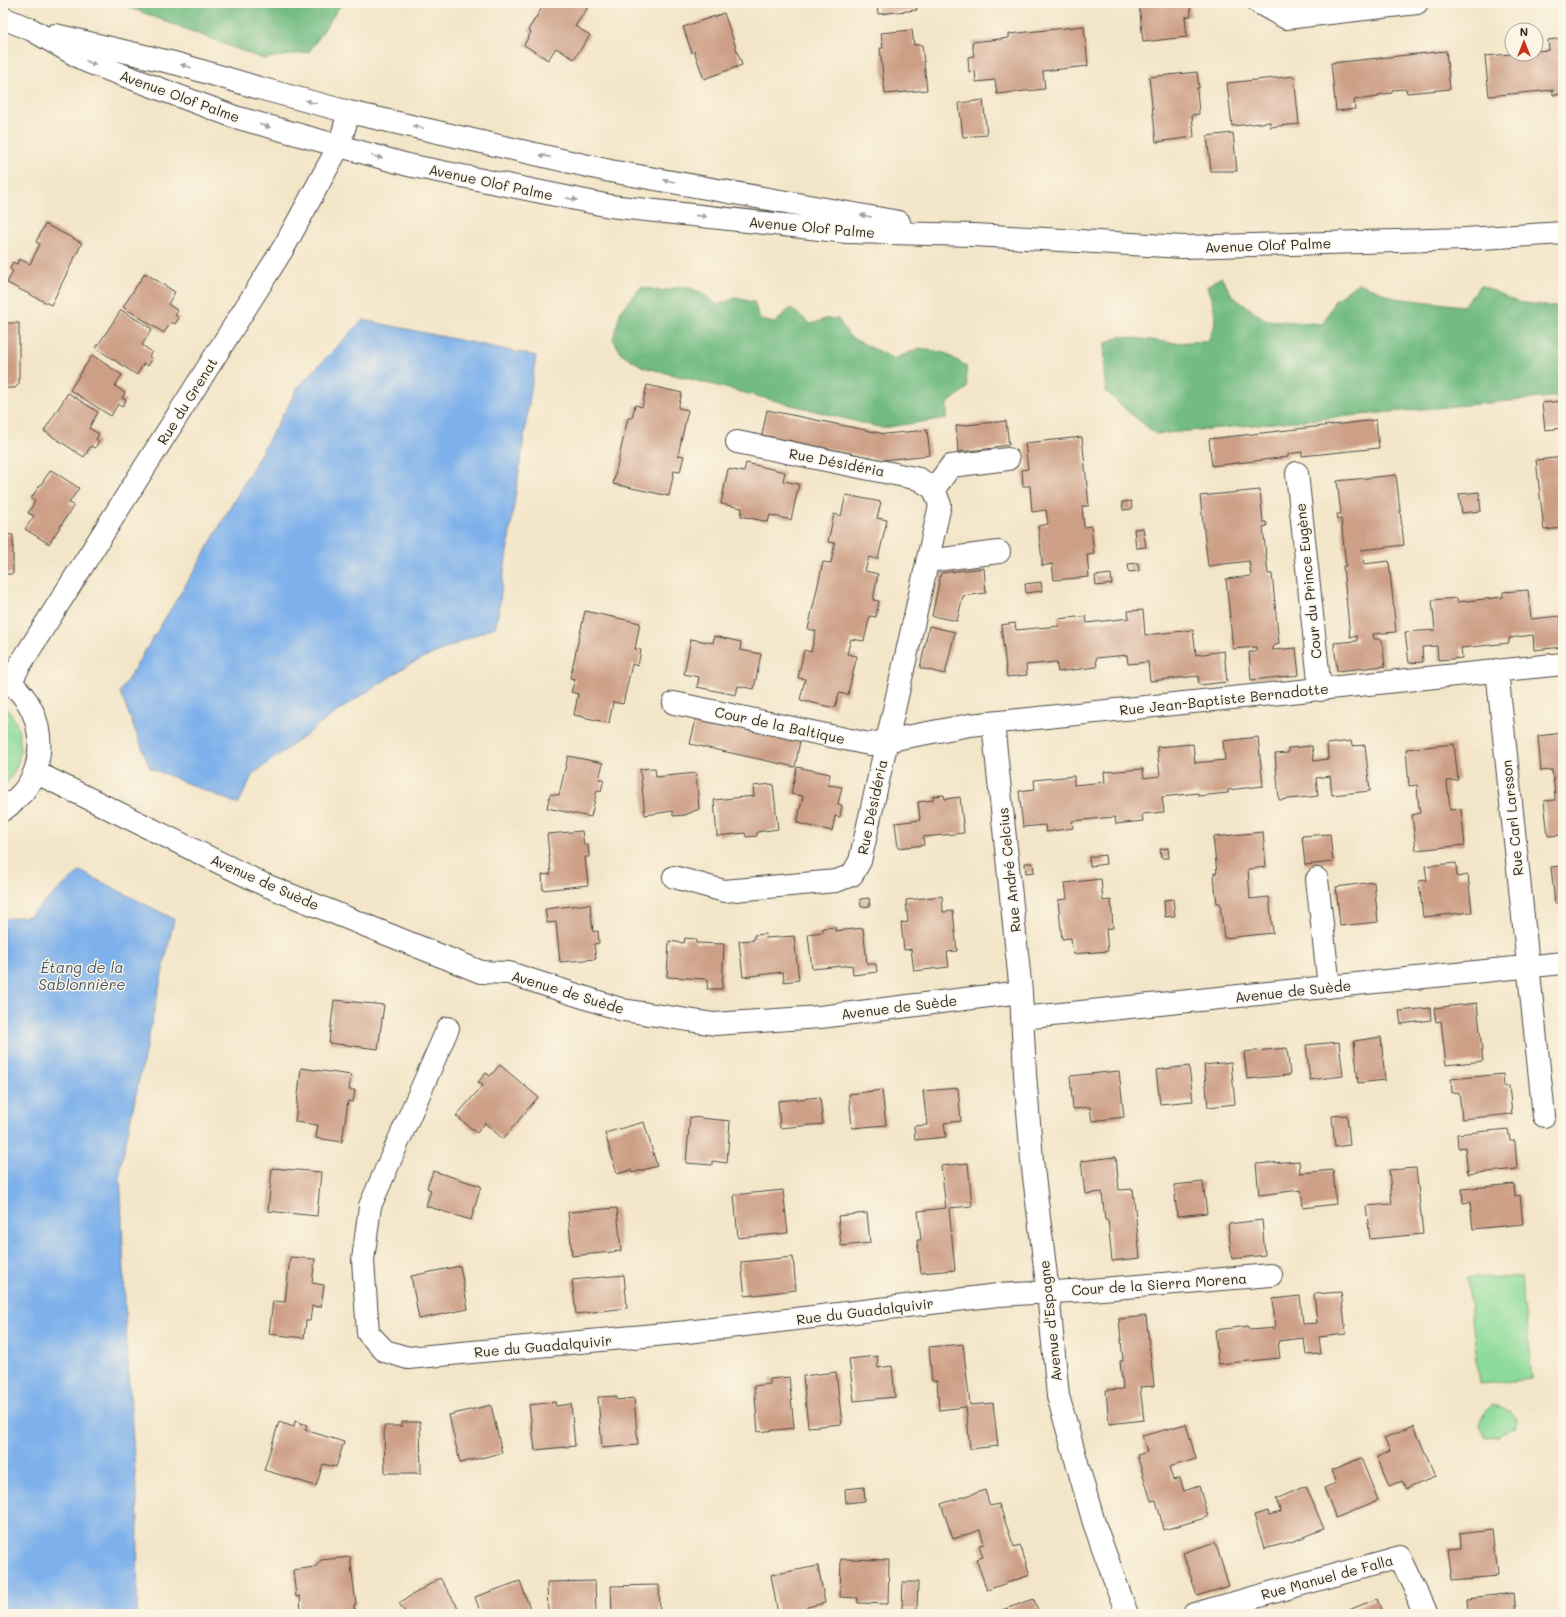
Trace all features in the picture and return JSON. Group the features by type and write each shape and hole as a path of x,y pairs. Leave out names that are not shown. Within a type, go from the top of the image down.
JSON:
{"street":[{"path":"1259,3 1286,18 1417,3"},
{"name":"Avenue Olof Palme","path":"3,18 32,30 88,62 235,117 408,165 610,206 847,232 974,235 1184,247 1466,239 1563,233"},
{"name":"Avenue Olof Palme","path":"32,30 178,64 259,88 349,112 610,171 974,235"},
{"name":"Rue du Grenat","path":"6,681 20,663 284,247 339,146 349,112"},
{"name":"Rue Désidéria","path":"674,877 724,891 836,881 852,875 860,861 940,505 934,489 919,479 737,442"},
{"path":"934,489 951,466 1008,459"},
{"name":"Cour du Prince Eugène","path":"1297,473 1320,690"},
{"path":"927,561 999,552"},
{"name":"Rue Jean-Baptiste Bernadotte","path":"886,741 970,725 1563,664"},
{"name":"Rue Carl Larsson","path":"1497,670 1544,1116"},
{"path":"3,810 23,793 35,772 40,748 38,723 27,701 6,681"},
{"name":"Cour de la Baltique","path":"674,703 869,744 886,741"},
{"name":"Rue André Celcius","path":"993,723 1021,992 1022,1018"},
{"name":"Avenue de Suède","path":"35,772 263,884 481,972 509,974 623,1010 714,1024 820,1017 1021,992"},
{"path":"1316,879 1329,987"},
{"name":"Avenue de Suède","path":"1022,1018 1563,963"},
{"name":"Avenue d'Espagne","path":"1022,1018 1032,1160 1048,1292 1058,1396 1094,1523 1127,1614"},
{"name":"Rue du Guadalquivir","path":"448,1028 370,1206 363,1260 368,1333 385,1351 408,1358 687,1332 998,1295 1048,1292"},
{"name":"Cour de la Sierra Morena","path":"1048,1292 1271,1275"},
{"name":"Rue Manuel de Falla","path":"1194,1614 1400,1557 1427,1614"}],"green space":[{"path":"118,3 342,3 309,52 263,59"},
{"path":"1221,277 1233,297 1266,320 1323,324 1335,300 1358,283 1395,298 1463,306 1481,285 1517,302 1563,308 1563,396 1156,434 1125,409 1106,391 1104,374 1105,344 1120,336 1173,343 1208,341 1215,324 1214,307 1207,286"},
{"path":"684,286 701,292 718,305 735,298 754,302 760,320 775,323 790,308 811,324 825,319 838,319 850,337 894,359 920,348 945,353 966,366 967,388 947,404 947,418 882,428 643,367 621,353 613,339 621,310 641,287 661,291"},
{"path":"3,705 11,713 16,723 20,746 16,768 11,778 3,786"},
{"path":"1467,1277 1521,1278 1532,1379 1480,1384"},
{"path":"1491,1405 1510,1410 1517,1419 1516,1428 1498,1436 1486,1437 1480,1425 1485,1411"}],"water":[{"path":"363,320 536,356 496,626 408,665 335,713 253,774 238,804 150,768 120,692 196,568 299,386"},
{"name":"Étang de la Sablonnière","path":"80,871 174,919 120,1168 126,1331 138,1519 137,1614 3,1614 3,919 29,916"}],"building":[{"path":"545,3 591,3 575,26 590,35 574,59 556,48 548,60 524,45 531,32 528,30"},
{"path":"877,3 916,3 917,10 878,14"},
{"path":"1139,3 1190,3 1191,16 1185,17 1187,37 1143,42"},
{"path":"724,13 742,65 704,79 694,51 692,53 683,27"},
{"path":"1084,26 1088,66 1043,71 1045,89 997,94 995,80 976,82 975,71 969,72 968,57 974,56 972,42 1009,38 1009,34"},
{"path":"912,30 914,45 922,45 927,90 885,94 880,48 883,48 881,33"},
{"path":"1563,38 1563,94 1553,95 1553,90 1489,96 1485,56 1504,55 1504,62 1544,62 1544,50 1549,50 1548,40"},
{"path":"1446,51 1450,89 1407,93 1406,89 1392,90 1392,93 1378,95 1378,97 1354,100 1355,109 1336,111 1331,63"},
{"path":"1197,72 1199,88 1197,88 1199,114 1192,115 1194,137 1156,142 1149,77"},
{"path":"1294,76 1299,124 1270,127 1270,122 1232,126 1227,83"},
{"path":"983,100 987,135 963,137 959,103"},
{"path":"1233,133 1237,171 1211,171 1207,136"},
{"path":"45,224 82,243 51,305 7,283 13,271 10,269 13,262 17,264 19,259 30,264 40,244 36,242"},
{"path":"145,273 175,292 168,304 178,311 175,315 179,318 175,324 171,322 164,333 123,307"},
{"path":"121,310 152,329 142,345 152,352 149,356 152,359 148,366 144,363 137,375 96,348"},
{"path":"3,319 6,319 6,323 19,323 19,384 15,388 3,388"},
{"path":"92,355 122,375 115,386 125,393 122,398 126,400 122,407 118,404 111,416 70,390"},
{"path":"647,385 682,393 678,408 688,410 678,455 684,456 680,472 674,471 669,496 613,484 628,418 632,418 635,405 642,407"},
{"path":"68,393 98,412 89,428 99,434 96,439 99,441 95,448 91,446 84,457 44,431"},
{"path":"1563,401 1563,428 1545,430 1542,403"},
{"path":"767,410 885,434 927,430 930,455 883,460 762,435"},
{"path":"1376,420 1379,448 1302,456 1302,452 1288,454 1288,457 1212,466 1209,439"},
{"path":"1006,421 1009,445 958,452 956,426"},
{"path":"1082,437 1089,506 1082,506 1084,527 1091,526 1094,554 1087,555 1089,577 1054,580 1052,564 1042,566 1038,526 1048,524 1046,510 1032,512 1030,486 1023,486 1022,470 1028,469 1025,443"},
{"path":"1563,457 1563,528 1544,530 1536,460"},
{"path":"746,463 785,472 783,481 799,484 791,520 770,515 768,522 741,516 742,508 721,504 728,469 744,472"},
{"path":"51,470 79,488 69,503 74,505 49,544 25,529 34,516 28,513 35,501 31,498"},
{"path":"1396,475 1404,545 1362,550 1364,564 1389,561 1396,632 1373,634 1374,639 1382,639 1385,666 1337,671 1334,643 1357,641 1357,636 1350,637 1343,566 1346,566 1341,519 1338,519 1337,514 1341,514 1337,481"},
{"path":"1260,490 1263,522 1266,522 1267,526 1263,527 1268,574 1272,574 1279,644 1273,646 1273,650 1296,648 1299,675 1251,680 1249,652 1256,652 1256,647 1233,649 1226,579 1251,576 1249,561 1208,566 1200,496"},
{"path":"1479,492 1481,511 1462,513 1459,494"},
{"path":"846,495 881,502 877,518 887,520 878,559 869,557 865,571 878,574 873,600 879,601 876,617 870,616 864,641 851,639 847,654 857,656 848,695 839,693 835,708 800,700 805,679 798,678 804,650 811,652 816,631 808,629 823,562 831,563 835,543 828,542 834,514 841,516"},
{"path":"1131,501 1132,509 1123,510 1122,502"},
{"path":"1143,528 1146,547 1136,548 1134,529"},
{"path":"3,534 13,535 13,574 3,574"},
{"path":"1138,563 1139,571 1129,572 1128,564"},
{"path":"984,568 986,593 963,596 957,621 932,616 941,573"},
{"path":"1111,574 1112,584 1096,586 1095,576"},
{"path":"1041,582 1042,591 1026,593 1025,584"},
{"path":"1528,590 1531,619 1560,616 1563,647 1534,650 1533,635 1509,638 1509,643 1461,648 1462,658 1438,660 1437,646 1422,647 1423,662 1409,663 1405,632 1435,630 1432,600 1457,598 1457,602 1503,597 1503,592"},
{"path":"1143,610 1145,635 1193,630 1196,655 1224,651 1227,682 1199,685 1198,676 1150,681 1148,662 1128,664 1127,655 1096,658 1097,667 1058,672 1056,662 1026,665 1027,675 1007,677 1001,625 1015,623 1016,630 1059,626 1058,619 1086,616 1087,623 1129,618 1128,611"},
{"path":"585,611 640,623 635,649 641,650 638,666 632,664 623,704 613,702 609,723 574,715 578,694 571,692 575,679 570,678"},
{"path":"929,626 955,632 945,674 920,668"},
{"path":"714,636 741,642 740,650 761,654 754,689 738,686 736,695 697,687 699,677 684,674 691,639 713,643"},
{"path":"696,719 800,741 795,767 690,744"},
{"path":"1563,733 1563,835 1548,836 1544,801 1555,800 1554,785 1552,770 1541,771 1538,736"},
{"path":"1258,737 1263,786 1228,790 1228,793 1198,796 1198,793 1162,797 1164,812 1142,814 1143,821 1116,824 1115,817 1072,821 1073,828 1046,832 1045,825 1023,827 1019,791 1035,789 1034,780 1074,776 1074,785 1105,782 1104,772 1143,769 1144,778 1160,776 1157,747 1193,744 1195,763 1225,760 1223,741"},
{"path":"1351,741 1352,746 1365,745 1370,791 1332,795 1330,776 1316,778 1318,796 1279,800 1275,754 1288,753 1288,748 1312,746 1314,761 1328,759 1327,744"},
{"path":"1454,744 1458,780 1447,781 1450,810 1461,809 1465,845 1416,850 1412,815 1420,813 1417,785 1409,786 1406,749"},
{"path":"568,756 603,763 599,779 604,779 601,791 597,790 591,817 547,808 550,794 559,795"},
{"path":"797,767 830,774 828,785 842,787 838,804 842,805 840,817 835,816 832,831 797,823 803,796 791,794"},
{"path":"655,768 656,777 696,773 699,809 685,815 673,816 673,811 645,815 640,769"},
{"path":"773,784 778,829 757,832 757,836 746,837 745,833 717,836 714,800 754,796 753,786"},
{"path":"944,795 945,799 960,797 964,833 923,837 924,845 898,848 895,823 920,820 918,802 933,800 933,796"},
{"path":"582,831 584,845 588,845 589,857 585,857 588,885 543,890 542,875 551,874 547,834"},
{"path":"1263,832 1266,867 1248,869 1250,899 1269,897 1273,933 1224,938 1220,903 1217,903 1215,888 1214,873 1217,873 1213,837"},
{"path":"1330,834 1333,862 1305,865 1302,836"},
{"path":"1168,848 1169,858 1161,858 1160,849"},
{"path":"1105,855 1106,864 1090,866 1089,857"},
{"path":"1025,863 1033,863 1034,872 1026,873"},
{"path":"1456,863 1457,877 1468,875 1472,912 1423,917 1419,881 1427,880 1425,866"},
{"path":"1563,866 1563,902 1555,903 1551,867"},
{"path":"1101,879 1103,901 1111,900 1113,928 1106,929 1108,951 1073,954 1071,938 1062,939 1058,900 1067,899 1065,883"},
{"path":"1374,882 1378,922 1340,926 1336,887"},
{"path":"942,896 943,912 953,911 957,951 947,952 949,967 914,971 911,949 904,950 901,923 908,922 906,900"},
{"path":"869,898 870,906 861,907 860,899"},
{"path":"1173,899 1175,916 1165,917 1164,900"},
{"path":"590,904 593,932 598,931 599,943 594,944 596,959 560,962 556,922 547,923 545,909"},
{"path":"835,927 835,931 863,928 867,964 876,964 877,972 853,975 852,965 812,969 808,934 823,932 823,928"},
{"path":"765,934 766,938 794,936 799,980 784,982 783,972 743,977 739,941 754,940 754,935"},
{"path":"685,938 696,939 696,943 724,944 722,989 707,989 708,979 667,977 669,941 684,943"},
{"path":"334,1000 384,1005 378,1049 329,1043"},
{"path":"1477,1003 1483,1061 1446,1065 1441,1021 1436,1022 1434,1008"},
{"path":"1430,1008 1431,1020 1401,1024 1399,1011"},
{"path":"1381,1037 1385,1080 1358,1083 1354,1041"},
{"path":"1339,1042 1343,1076 1310,1080 1306,1045"},
{"path":"1287,1048 1290,1075 1247,1079 1244,1052"},
{"path":"1231,1062 1235,1104 1208,1107 1204,1065"},
{"path":"500,1065 538,1097 503,1139 485,1123 477,1133 456,1116 483,1085 478,1082 486,1073 490,1076"},
{"path":"1189,1066 1193,1101 1160,1104 1156,1070"},
{"path":"301,1068 351,1075 349,1090 355,1090 353,1102 348,1101 342,1142 316,1138 318,1125 295,1122"},
{"path":"1119,1071 1124,1117 1092,1121 1090,1107 1073,1109 1070,1076"},
{"path":"1503,1074 1504,1087 1509,1086 1512,1114 1462,1119 1459,1092 1452,1093 1451,1079"},
{"path":"958,1088 961,1121 944,1123 946,1137 915,1140 914,1126 927,1125 923,1091"},
{"path":"882,1090 886,1125 852,1128 849,1094"},
{"path":"820,1097 823,1124 780,1128 778,1101"},
{"path":"1347,1115 1350,1145 1335,1147 1332,1116"},
{"path":"690,1117 730,1121 727,1163 712,1161 712,1165 686,1163"},
{"path":"644,1122 657,1166 632,1173 631,1170 617,1174 605,1133"},
{"path":"1508,1129 1510,1141 1515,1141 1517,1169 1468,1174 1465,1147 1458,1148 1457,1134"},
{"path":"1116,1157 1119,1190 1133,1189 1140,1258 1112,1261 1108,1220 1105,1220 1102,1192 1085,1194 1081,1161"},
{"path":"1299,1161 1300,1173 1333,1170 1336,1204 1303,1208 1301,1190 1259,1195 1256,1164"},
{"path":"968,1163 972,1206 949,1208 955,1270 921,1273 917,1240 921,1240 918,1211 946,1208 941,1166"},
{"path":"272,1168 321,1172 317,1216 268,1211"},
{"path":"1416,1168 1423,1234 1370,1239 1366,1206 1392,1204 1389,1170"},
{"path":"433,1171 481,1186 471,1220 426,1206 431,1190 427,1188"},
{"path":"1203,1182 1207,1213 1177,1216 1174,1185"},
{"path":"1514,1184 1515,1196 1520,1195 1523,1224 1473,1229 1470,1202 1463,1203 1462,1189"},
{"path":"783,1190 788,1233 738,1238 734,1195"},
{"path":"617,1208 621,1251 572,1256 568,1212"},
{"path":"867,1213 870,1243 841,1246 838,1216"},
{"path":"1262,1220 1265,1255 1232,1259 1228,1224"},
{"path":"290,1257 315,1259 312,1283 324,1285 321,1307 312,1306 310,1321 306,1321 304,1338 269,1334 273,1301 285,1302"},
{"path":"793,1257 796,1290 745,1296 741,1262"},
{"path":"460,1266 468,1309 419,1319 411,1276"},
{"path":"624,1275 627,1308 576,1314 572,1280"},
{"path":"1341,1292 1346,1334 1319,1337 1321,1354 1306,1355 1304,1338 1278,1341 1280,1358 1218,1364 1215,1330 1248,1326 1249,1330 1275,1328 1273,1299 1300,1296 1303,1324 1317,1323 1314,1294"},
{"path":"1146,1316 1154,1386 1140,1387 1144,1420 1109,1424 1106,1390 1123,1389 1120,1361 1123,1361 1119,1319"},
{"path":"963,1344 970,1405 993,1403 998,1446 970,1449 966,1407 939,1410 937,1381 932,1381 929,1347"},
{"path":"877,1356 878,1368 892,1366 895,1397 854,1401 849,1359"},
{"path":"836,1372 842,1424 808,1427 803,1376"},
{"path":"789,1377 794,1428 758,1432 754,1386 770,1384 770,1379"},
{"path":"616,1396 617,1400 634,1398 638,1445 602,1448 598,1397"},
{"path":"555,1402 556,1406 571,1404 575,1446 535,1450 529,1405"},
{"path":"491,1405 502,1453 460,1463 449,1415"},
{"path":"295,1421 307,1425 305,1430 344,1442 336,1467 323,1464 316,1486 264,1470 279,1422 294,1427"},
{"path":"402,1422 420,1422 421,1473 385,1473 384,1426 402,1426"},
{"path":"1186,1424 1196,1459 1169,1467 1173,1480 1180,1478 1184,1491 1199,1486 1208,1517 1164,1530 1156,1500 1151,1501 1137,1455 1147,1452 1142,1436"},
{"path":"1414,1426 1435,1477 1406,1489 1402,1481 1390,1486 1377,1457 1390,1451 1384,1438"},
{"path":"1361,1458 1378,1500 1336,1518 1324,1488 1336,1483 1331,1470"},
{"path":"1306,1486 1324,1529 1294,1541 1264,1549 1254,1515 1268,1511 1269,1515 1281,1512 1276,1499"},
{"path":"864,1487 865,1501 846,1503 845,1489"},
{"path":"985,1490 990,1506 999,1504 1014,1547 1020,1545 1030,1575 987,1590 976,1559 983,1557 979,1545 984,1544 980,1530 953,1539 941,1504"},
{"path":"1492,1530 1497,1576 1451,1580 1447,1548 1461,1547 1460,1534"},
{"path":"1215,1542 1229,1586 1197,1596 1183,1553"},
{"path":"350,1557 356,1604 354,1605 355,1614 301,1614 300,1596 296,1597 293,1570 315,1567 321,1560"},
{"path":"841,1559 889,1560 888,1604 858,1603 858,1598 840,1597"},
{"path":"818,1566 825,1603 807,1607 808,1612 799,1614 778,1614 771,1575"},
{"path":"440,1578 460,1611 455,1614 406,1614 399,1603"},
{"path":"520,1581 532,1614 481,1614 475,1597"},
{"path":"595,1581 596,1614 548,1614 547,1582"},
{"path":"903,1582 918,1582 917,1609 902,1609"},
{"path":"659,1585 660,1614 612,1614 611,1586"},
{"path":"1514,1593 1516,1614 1469,1614 1468,1598"},
{"path":"1034,1599 1039,1614 1003,1614 1002,1610"},
{"path":"1376,1599 1382,1614 1345,1614 1344,1612"}]}
